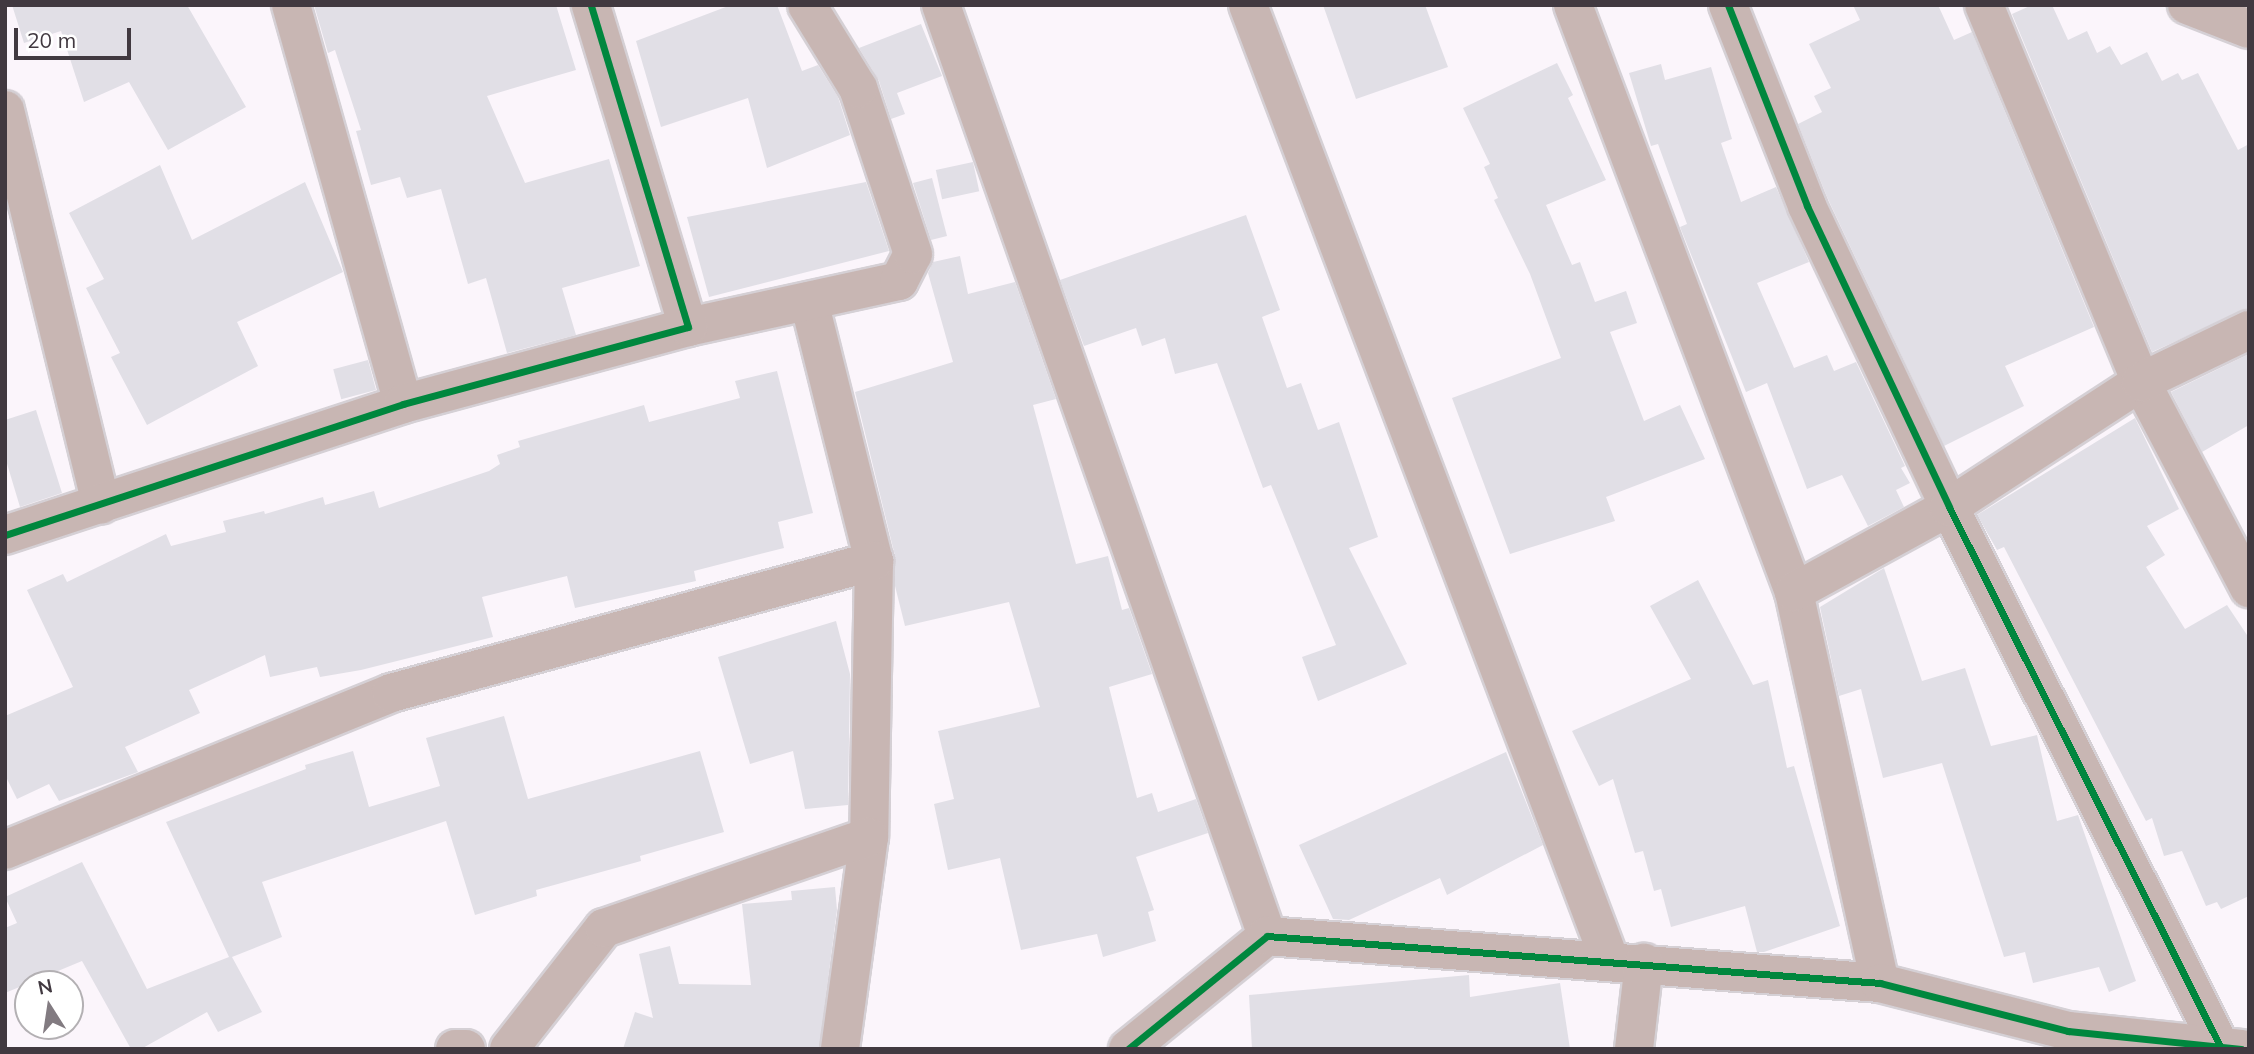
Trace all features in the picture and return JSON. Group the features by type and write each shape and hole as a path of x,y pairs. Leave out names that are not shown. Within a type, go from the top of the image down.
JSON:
{"street":[{"path":"291,5 403,404"},
{"path":"590,5 688,327"},
{"path":"5,535 403,404 688,327 899,281 913,254 858,88 807,5"},
{"path":"942,5 1267,936"},
{"path":"1248,5 1627,962 1634,1049"},
{"path":"1573,5 1794,592 1880,983"},
{"path":"1728,5 1807,206 1949,507 2231,1048"},
{"path":"1984,5 2141,382 2249,588"},
{"path":"2187,5 2249,29"},
{"path":"5,110 101,504"},
{"path":"809,301 874,561 869,836 840,1049"},
{"path":"1794,592 1949,507 2141,382 2249,330"},
{"path":"5,850 390,693 874,561"},
{"path":"509,1049 604,928 869,836"},
{"path":"1128,1049 1267,936 1880,983 2068,1031 2231,1048"},
{"path":"455,1049 466,1049"}],"building":[{"path":"12,5 187,5 246,107 168,150 129,82 84,102 61,31 24,43"},
{"path":"314,5 556,5 576,70 487,96 525,183 609,159 640,266 562,288 576,335 507,353 486,278 468,284 441,189 407,198 400,177 371,185 356,131 361,130 335,50 328,53"},
{"path":"731,5 777,5 802,71 818,65 838,97 850,135 767,168 748,98 661,127 636,41"},
{"path":"1323,5 1425,5 1448,67 1356,99"},
{"path":"1853,5 1938,5 1954,40 1972,32 2094,327 2005,366 2024,406 1944,446 1827,197 1798,124 1822,112 1814,96 1831,88 1809,44 1860,20"},
{"path":"2032,5 2052,5 2068,40 2087,31 2097,53 2110,46 2121,65 2147,52 2162,81 2178,73 2182,80 2198,73 2238,150 2249,144 2249,308 2152,352 2012,14"},
{"path":"921,24 942,76 897,93 905,114 891,119 879,81 859,48"},
{"path":"1557,63 1573,95 1568,98 1606,180 1546,205 1572,265 1580,262 1595,302 1626,291 1637,323 1610,332 1644,421 1680,405 1705,459 1606,497 1615,521 1510,554 1452,398 1561,358 1530,274 1494,200 1498,198 1484,167 1490,164 1463,108"},
{"path":"1661,64 1665,80 1711,67 1732,139 1721,143 1741,202 1776,187 1809,262 1757,283 1794,368 1827,355 1834,371 1856,362 1905,466 1901,468 1910,483 1896,490 1904,507 1868,526 1842,475 1807,489 1767,383 1746,392 1680,227 1687,224 1658,144 1651,146 1629,73"},
{"path":"973,162 979,191 942,199 936,170"},
{"path":"160,165 192,240 305,182 343,272 237,322 258,366 147,425 111,357 120,353 86,288 104,279 69,213"},
{"path":"932,178 947,236 931,240 913,183"},
{"path":"866,182 889,251 709,297 687,217"},
{"path":"1246,215 1280,310 1262,317 1287,388 1301,383 1318,430 1339,422 1378,537 1349,548 1407,664 1318,701 1302,657 1336,645 1271,485 1263,488 1217,363 1175,374 1165,338 1142,346 1136,328 1084,346 1060,280"},
{"path":"960,256 968,294 1015,282 1056,399 1033,405 1076,564 1108,556 1122,610 1129,608 1152,674 1109,687 1137,798 1152,793 1158,812 1196,799 1208,833 1136,857 1154,910 1148,912 1156,941 1103,957 1097,934 1021,950 1000,858 948,870 934,804 954,799 938,731 1040,707 1009,602 905,626 895,586 895,556 855,392 953,362 928,273 933,262"},
{"path":"2249,354 2249,425 2202,452 2171,392"},
{"path":"368,360 376,390 341,399 333,369"},
{"path":"777,371 813,513 778,522 784,548 694,571 696,581 575,608 567,576 482,597 493,637 361,670 320,677 317,667 270,677 265,655 189,690 200,713 125,747 138,772 59,801 49,784 17,799 5,775 5,716 73,687 27,590 63,574 67,582 166,534 171,546 226,532 223,521 264,511 265,514 323,497 325,505 374,491 379,508 489,471 500,464 497,455 520,447 518,441 644,405 649,422 740,398 735,381"},
{"path":"36,410 62,493 20,507 5,457 5,420"},
{"path":"2135,418 2179,509 2147,526 2165,555 2146,567 2185,629 2227,605 2249,638 2249,896 2221,909 2217,902 2206,906 2182,851 2164,856 2152,818 2146,821 2004,547 1997,550 1977,515"},
{"path":"1884,568 1922,681 1965,668 1991,746 2037,735 2057,821 2078,815 2136,981 2109,992 2099,967 2033,983 2025,952 2004,957 1942,763 1883,778 1861,689 1839,696 1820,607"},
{"path":"1698,580 1753,685 1768,680 1787,768 1794,766 1840,926 1764,952 1757,952 1745,906 1671,927 1661,889 1654,891 1643,851 1635,853 1613,779 1599,786 1572,731 1691,679 1650,606"},
{"path":"836,621 850,674 848,805 805,809 793,751 750,764 718,657"},
{"path":"504,716 528,799 700,751 724,832 640,856 641,861 536,890 537,896 475,915 446,821 262,882 282,937 232,957 262,1012 218,1032 207,1012 141,1049 131,1049 82,961 60,970 14,970 14,989 5,993 5,928 17,923 5,897 82,862 147,989 229,957 166,822 306,769 305,765 353,751 369,807 440,786 426,738"},
{"path":"1506,752 1543,845 1447,895 1440,878 1349,920 1333,919 1299,845"},
{"path":"835,887 837,910 819,1049 623,1049 635,1012 653,1018 639,954 670,946 679,984 751,985 742,904 792,900 791,891"},
{"path":"1469,975 1470,997 1560,983 1570,1049 1252,1049 1249,995"}],"cycle path":[{"path":"5,535 403,404 688,327 591,5"},
{"path":"1728,5 1807,206 1949,507 2221,1048"},
{"path":"1128,1049 1267,936 1880,983 2068,1031 2241,1049"}]}
